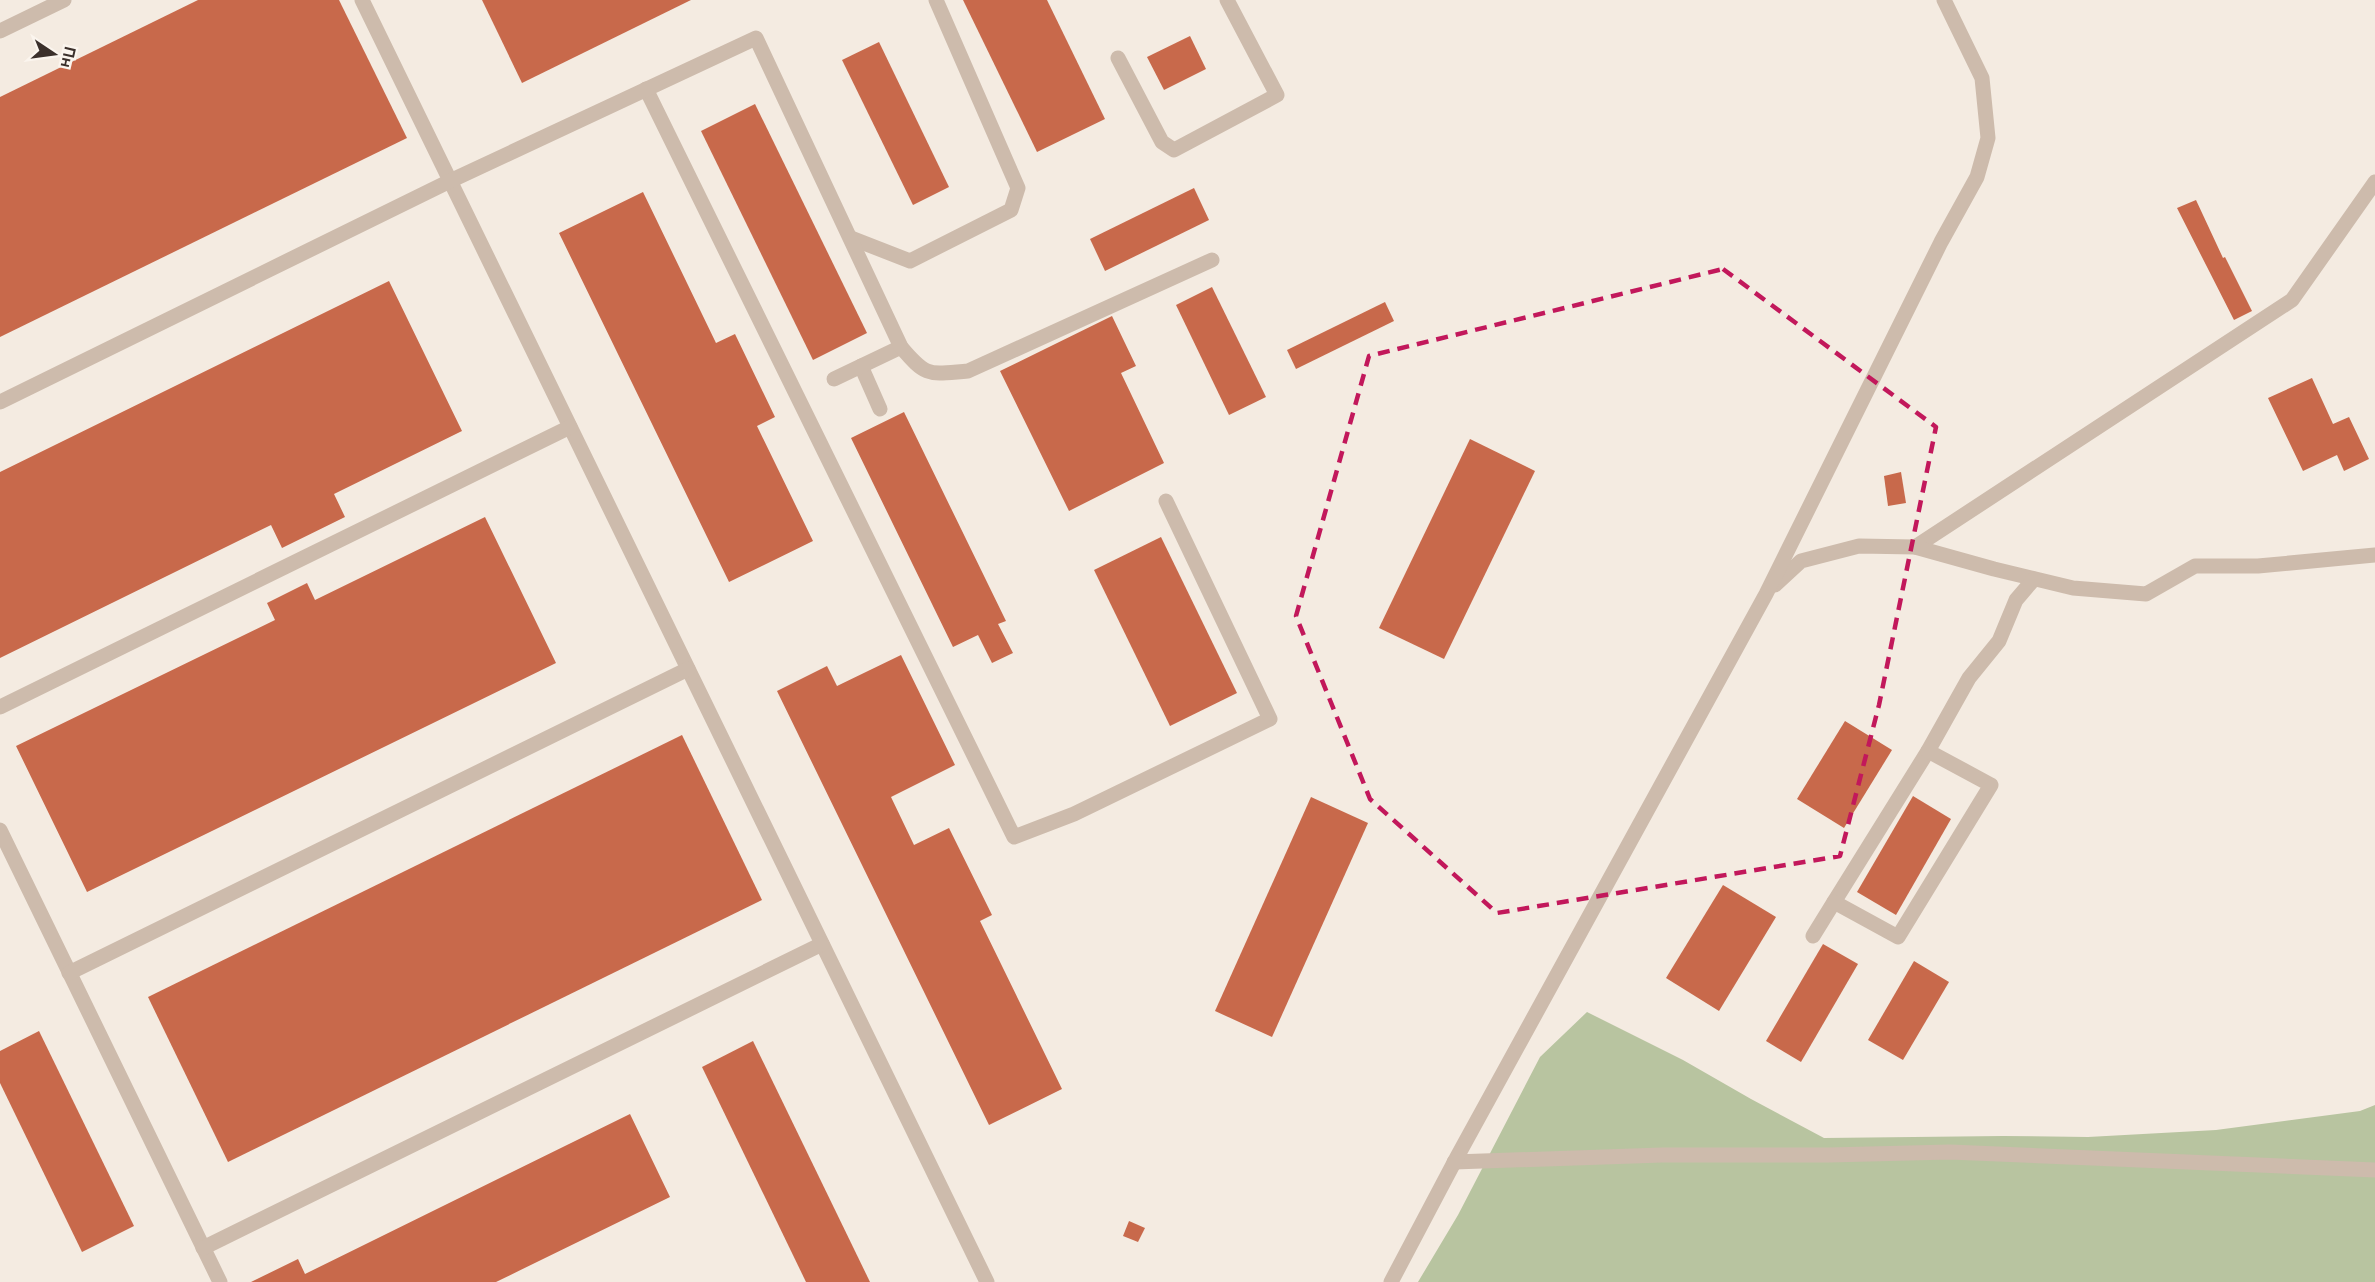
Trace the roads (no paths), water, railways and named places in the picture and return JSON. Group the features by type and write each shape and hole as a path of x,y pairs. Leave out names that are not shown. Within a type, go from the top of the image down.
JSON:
{"lane":[{"path":"0,31 64,0"},
{"path":"362,0 987,1282"},
{"path":"851,238 910,261 1011,210 1018,188 936,0"},
{"path":"1118,58 1162,142 1174,150 1277,95 1227,0"},
{"path":"1391,1282 1454,1162 1767,594 1941,242 1977,177 1988,138 1982,78 1944,0"},
{"path":"0,402 450,181 756,38 901,347 914,362 930,374 968,371 1212,260"},
{"path":"646,89 1014,837 1074,814 1270,719 1166,501"},
{"path":"1915,547 2292,300 2375,182"},
{"path":"834,379 901,347"},
{"path":"861,366 880,409"},
{"path":"0,707 570,427"},
{"path":"1767,594 1801,561 1859,546 1915,547 2073,588 2146,594 2195,566 2259,566 2375,555"},
{"path":"1813,936 1928,751 1969,678 1999,641 2016,600 2034,579"},
{"path":"69,973 688,669"},
{"path":"1834,902 1898,937 1991,785 1928,751"},
{"path":"0,830 220,1282"},
{"path":"203,1248 822,944"},
{"path":"1454,1162 1662,1155 1950,1152 2375,1170"}]}
